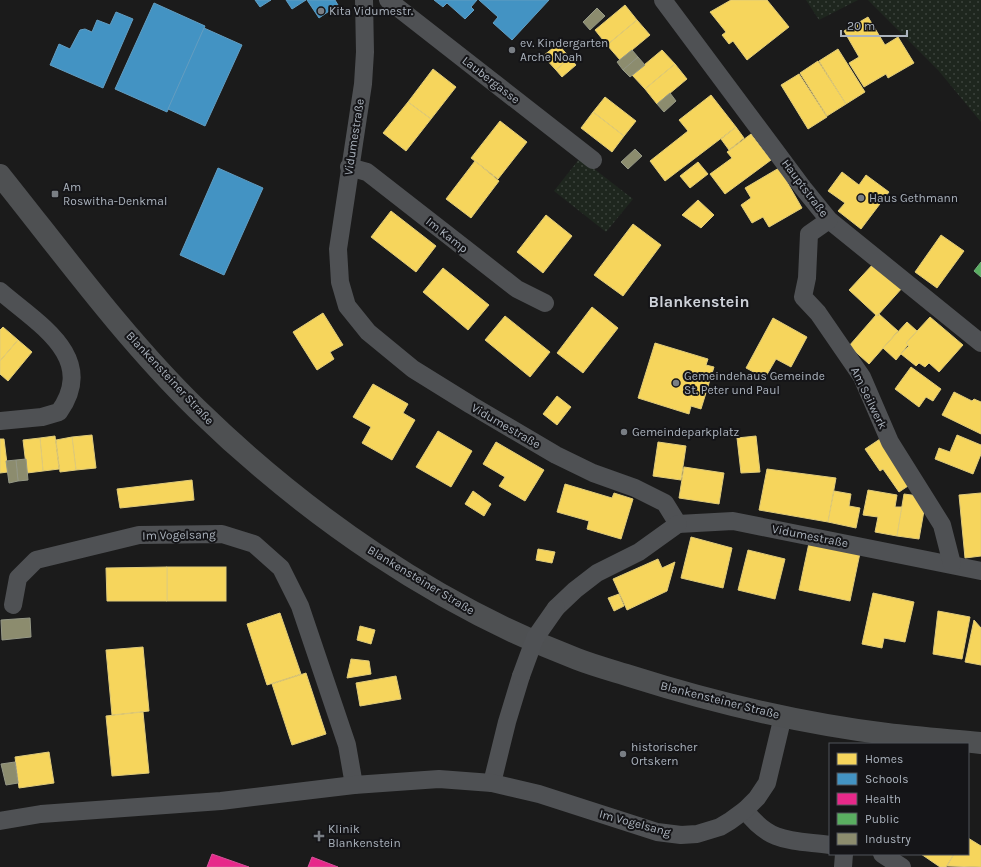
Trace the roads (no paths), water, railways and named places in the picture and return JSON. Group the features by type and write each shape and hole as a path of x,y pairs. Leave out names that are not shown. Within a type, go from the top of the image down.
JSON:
{"main road":[{"name":"Blankensteiner Straße","path":"0,175 50,240 121,326 197,409 282,486 345,533 406,574 469,609 577,659 672,689 783,716 885,734 981,744"}],"street":[{"name":"Vidumestraße","path":"364,0 365,52 363,84 349,167 338,249 340,282 347,306 368,332 413,369 556,455 593,473 635,488 665,503 678,524 733,521 981,571"},
{"name":"Laubergasse","path":"388,0 593,160"},
{"name":"Hauptstraße","path":"663,0 803,188 829,220 981,343"},
{"name":"Im Kamp","path":"349,167 368,172 517,289 545,303"},
{"name":"Am Seilwerk","path":"829,220 808,234 806,278 803,298 818,313 862,376 890,442 942,525 952,564"},
{"path":"0,291 60,344 70,361 72,378 70,394 59,412 42,417 0,421"},
{"path":"492,783 506,722 520,676 535,638 556,608 575,590 597,573 639,552 678,524"},
{"name":"Im Vogelsang","path":"13,605 18,578 36,560 139,535 222,534 254,544 281,568 300,606 347,745 354,785"},
{"name":"Im Vogelsang","path":"0,821 41,814 221,801 354,785 420,779 492,783 539,794 657,832 680,835 697,834 720,827 745,810 757,798 767,783 783,716"},
{"path":"745,810 763,831 773,836 784,839 829,845"},
{"path":"844,855 844,867"},
{"path":"884,855 902,867"}],"place":[{"name":"Kita Vidumestr.","path":"321,11"},
{"name":"ev. Kindergarten Arche Noah","path":"512,50"},
{"name":"Am Roswitha-Denkmal","path":"55,194"},
{"name":"Haus Gethmann","path":"861,198"},
{"name":"Gemeindehaus Gemeinde St. Peter und Paul","path":"676,383"},
{"name":"Gemeindeparkplatz","path":"624,432"},
{"name":"historischer Ortskern","path":"623,754"},
{"name":"Klinik Blankenstein","path":"319,836"}],"district":[{"name":"Blankenstein","path":"699,301"}]}
